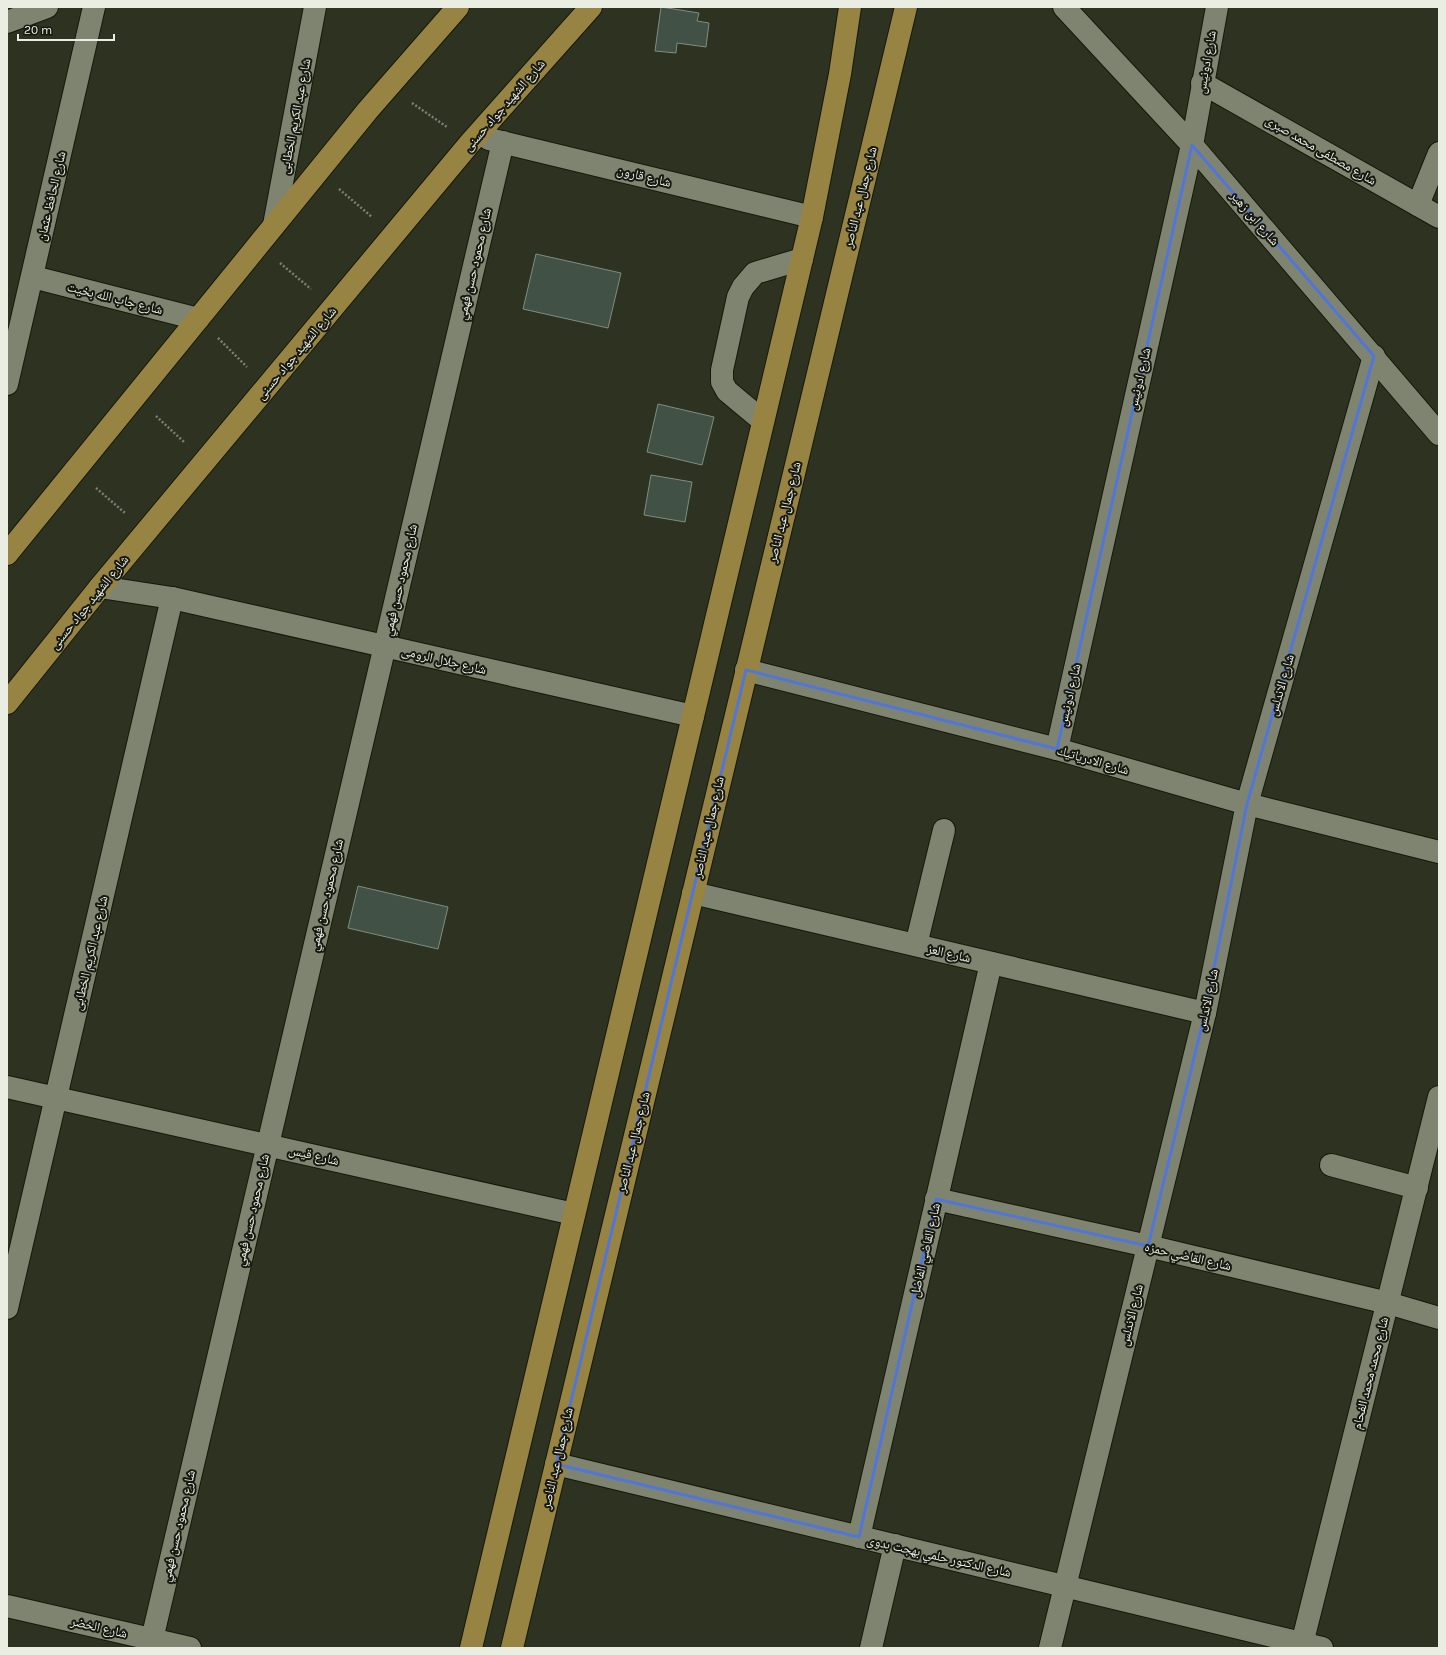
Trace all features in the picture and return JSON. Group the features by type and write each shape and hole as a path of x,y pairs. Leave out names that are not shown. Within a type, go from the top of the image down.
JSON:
{"main road":[{"path":"7,554 318,171 388,87 458,7"},
{"name":"شارع الشهيد جواد حسنى","path":"7,704 100,587 473,139 591,7"},
{"name":"شارع جمال عبد الناصر","path":"512,1648 906,7"},
{"path":"471,1648 812,217 838,81 849,8"}],"street":[{"path":"7,22 47,7"},
{"name":"شارع الحافظ عثمان","path":"7,384 94,7"},
{"name":"شارع عبد الكريم الخطابى","path":"274,225 315,7"},
{"name":"شارع ابن زهير","path":"1064,7 1192,145 1374,356 1439,434"},
{"name":"شارع ادونيس","path":"1057,749 1192,145 1216,7"},
{"name":"شارع مصطفى محمد صبرى","path":"1202,84 1439,217"},
{"name":"شارع قارون","path":"473,139 503,142 812,217"},
{"name":"شارع محمود حسن فهمي","path":"151,1644 503,142"},
{"path":"1418,205 1439,153"},
{"path":"763,421 727,391 722,382 722,370 738,297 743,287 755,273 802,259"},
{"name":"شارع جاب الله بخيت","path":"32,277 198,318"},
{"name":"شارع الاندلس","path":"1050,1648 1205,1013 1247,804 1374,356"},
{"name":"شارع جلال الرومى","path":"100,587 172,598 693,716"},
{"name":"شارع عبد الكريم الخطابى","path":"7,1308 172,598"},
{"name":"شارع الادرياتيك","path":"746,670 1057,749 1247,804 1439,852"},
{"path":"916,945 944,830"},
{"name":"شارع العز","path":"693,893 1205,1013"},
{"name":"شارع القاضي الفاضل","path":"859,1537 991,963"},
{"name":"شارع قيس","path":"7,1087 574,1214"},
{"name":"شارع محمد محمد الفحام","path":"1308,1646 1388,1304 1439,1097"},
{"path":"1331,1165 1417,1188"},
{"name":"شارع القاضي حمزه","path":"936,1199 1148,1246 1388,1304 1439,1318"},
{"name":"شارع الدكتور حلمي بهجت بدوى","path":"556,1464 1308,1646"},
{"path":"871,1648 895,1546"},
{"name":"شارع الخضر","path":"7,1606 151,1644 190,1648"}],"path":[{"path":"388,87 473,139"},
{"path":"318,171 393,236"},
{"path":"258,245 333,308"},
{"path":"198,318 268,387"},
{"path":"135,396 205,462"},
{"path":"76,470 146,532"}],"highlighted area":[{"path":"1192,145 1374,356 1247,804 1205,1013 1148,1246 936,1199 859,1537 556,1464 746,670 1057,749"}],"building":[{"path":"661,7 699,13 697,21 709,23 706,47 677,43 676,53 655,51"},
{"path":"536,254 621,273 608,328 523,309"},
{"path":"658,404 714,417 702,465 647,452"},
{"path":"651,475 692,482 685,522 644,515"},
{"path":"358,886 448,907 438,949 348,928"}]}
